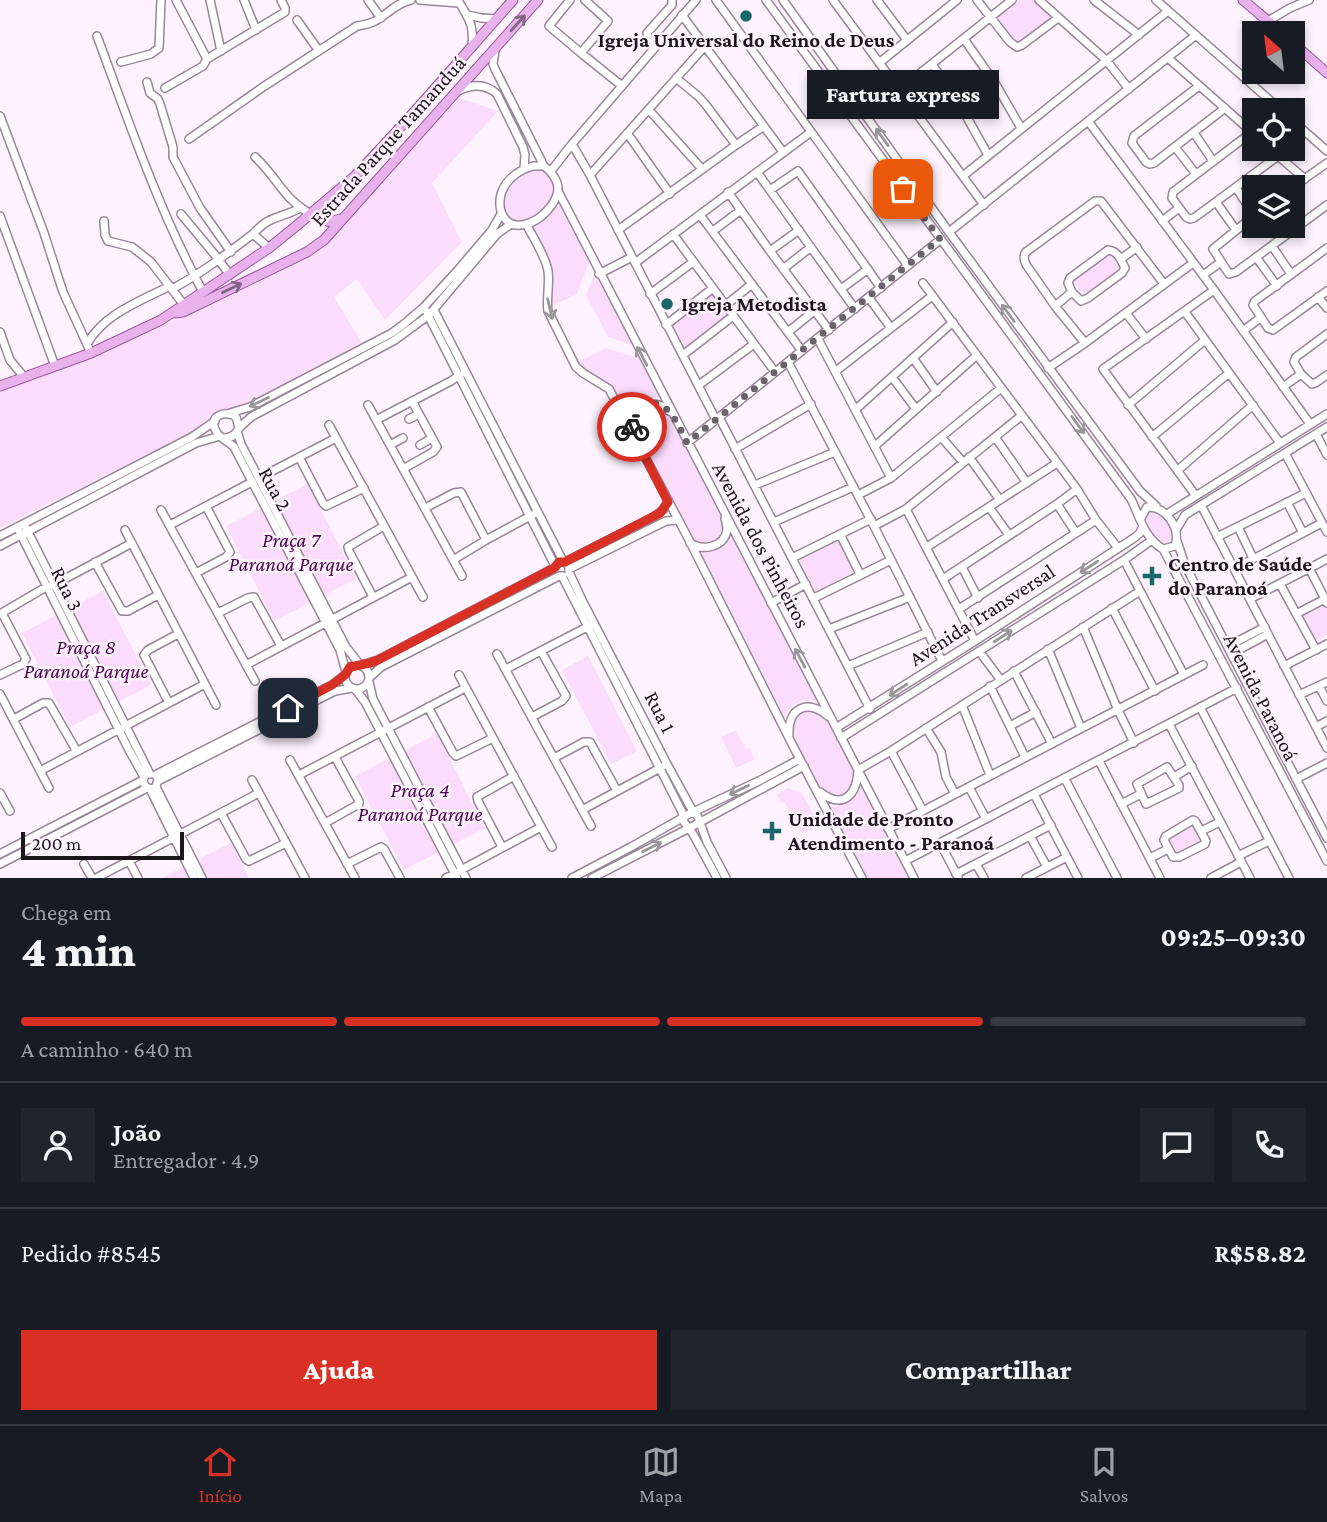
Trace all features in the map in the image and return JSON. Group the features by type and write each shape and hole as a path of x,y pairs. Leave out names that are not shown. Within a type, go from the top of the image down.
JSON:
{"main road":[{"name":"Estrada Parque Tamanduá","path":"0,386 55,366 170,314 269,248 354,177 513,0"},
{"name":"Estrada Parque Tamanduá","path":"170,314 183,312 307,252 324,240 538,0"},
{"path":"1243,0 1268,21"},
{"path":"1306,54 1327,73"},
{"path":"326,201 322,210 327,222 343,218"}],"street":[{"path":"121,62 151,54 159,48 161,0"},
{"path":"176,0 208,59"},
{"path":"210,0 221,51"},
{"path":"244,0 256,30"},
{"path":"165,88 285,12 281,0"},
{"path":"368,0 381,18"},
{"path":"189,139 357,26 371,23 392,8 411,0"},
{"path":"420,0 458,1 471,21 472,48"},
{"path":"570,0 549,26 622,86"},
{"path":"581,53 608,21 585,0"},
{"path":"656,45 648,38 647,33 672,5 672,0"},
{"path":"497,45 494,52 495,69 547,169 555,179 558,191 546,211 526,225 511,224 501,214 499,205 502,192 511,178 524,169 547,169 572,144 696,0"},
{"path":"716,0 908,266"},
{"path":"766,0 1131,499 1152,540 1163,549 1173,547 1177,541"},
{"path":"783,0 1048,368 1140,491 1167,514 1176,530 1185,565 1327,838"},
{"path":"832,0 984,205"},
{"path":"877,0 907,40"},
{"path":"879,63 957,0"},
{"path":"977,0 1017,47 1058,18"},
{"path":"899,90 1012,0"},
{"path":"1039,0 1107,60 1129,89"},
{"path":"1094,0 1139,35"},
{"path":"1156,0 1267,98"},
{"path":"1268,21 1309,0"},
{"path":"962,176 1168,11"},
{"path":"467,15 497,19"},
{"path":"682,15 783,152"},
{"path":"297,20 319,51"},
{"path":"949,232 1196,35"},
{"path":"97,36 168,220 202,292"},
{"path":"964,39 995,83 1021,128"},
{"path":"590,175 705,46"},
{"path":"813,65 822,67 825,57"},
{"path":"1168,58 1242,124"},
{"path":"932,64 988,155"},
{"path":"826,84 828,74 837,75"},
{"path":"676,78 698,96 736,145"},
{"path":"147,82 150,93 160,104 173,147 173,156 200,208 230,252"},
{"path":"454,93 479,85 492,89 497,94 523,147 524,169"},
{"path":"1199,86 1134,136 1132,141 1148,164 1154,163 1225,108"},
{"path":"649,110 702,169"},
{"path":"0,116 63,292 89,349"},
{"path":"1088,121 1310,425"},
{"path":"618,230 764,126"},
{"path":"1305,131 1327,150"},
{"path":"599,274 633,260 673,234 811,132"},
{"path":"628,133 670,194"},
{"path":"1194,133 1213,161"},
{"path":"1242,141 1173,192 1171,196 1190,219 1271,161"},
{"path":"572,144 666,325 755,485 870,709"},
{"path":"1175,147 1196,174"},
{"path":"255,157 266,167 288,198 311,214"},
{"path":"1284,161 1300,175"},
{"path":"1305,179 1327,163"},
{"path":"770,190 798,171 881,288"},
{"path":"757,172 855,309"},
{"path":"1236,188 1242,197"},
{"name":"Avenida dos Pinheiros","path":"558,191 914,878"},
{"path":"728,192 829,330"},
{"path":"1085,343 1027,266 1024,255 1026,251 1095,201 1101,201 1164,284"},
{"path":"1216,202 1236,230"},
{"path":"1242,225 1213,249 1228,274 1236,272 1327,205"},
{"path":"89,349 99,326 111,317 194,277 265,223 289,215 300,208"},
{"path":"1162,221 1179,208"},
{"path":"713,231 741,211"},
{"path":"181,214 230,275"},
{"path":"0,536 192,437 223,413 250,407 382,339 429,311 492,230 501,214"},
{"path":"700,215 802,351"},
{"path":"0,216 55,366"},
{"path":"104,221 108,241 132,247 151,262 184,305"},
{"path":"0,546 196,443 232,437 251,417 395,340 429,311 497,234 511,224"},
{"path":"526,225 547,264 548,311 576,367 609,389 862,878"},
{"path":"770,251 799,230"},
{"path":"253,234 269,248"},
{"path":"673,234 775,372"},
{"path":"687,443 940,239"},
{"path":"1272,246 1291,274"},
{"path":"783,269 811,247"},
{"path":"1121,260 1137,247"},
{"path":"1327,248 1252,305 1271,330 1327,291"},
{"path":"1108,250 1113,250 1121,260 1125,268 1122,273 1087,298 1081,300 1072,292 1068,283 1070,278 1108,250"},
{"path":"1256,257 1277,286"},
{"path":"650,293 693,262"},
{"path":"1203,275 1221,262"},
{"path":"1048,368 1193,263"},
{"path":"966,274 974,273 975,268"},
{"path":"841,289 868,269"},
{"path":"976,288 979,282 985,281"},
{"path":"923,283 1118,548"},
{"path":"726,305 752,284"},
{"path":"666,325 713,288"},
{"path":"1196,496 1103,369 1214,290"},
{"path":"1055,306 1072,292"},
{"path":"836,371 933,296"},
{"path":"1318,297 1327,308"},
{"path":"869,298 891,328"},
{"name":"Rua 1","path":"429,311 663,766 683,819 721,877"},
{"path":"788,332 814,311"},
{"path":"1185,312 1280,443"},
{"path":"1126,313 1146,339"},
{"path":"683,355 733,316"},
{"path":"1243,331 1260,318"},
{"path":"855,410 953,322"},
{"path":"0,332 10,360 24,377"},
{"path":"1327,334 1294,361 1301,374 1312,384 1327,375"},
{"path":"818,339 891,478"},
{"path":"1128,405 1205,340"},
{"path":"699,385 754,344"},
{"path":"874,446 977,355"},
{"path":"1031,363 1040,361 1041,357"},
{"path":"913,358 937,392"},
{"path":"788,362 943,661"},
{"path":"376,420 462,373"},
{"path":"1153,437 1229,373"},
{"path":"1283,387 1301,374"},
{"path":"892,377 916,409"},
{"path":"858,495 891,478 1003,391"},
{"path":"1057,397 1063,392 1069,395"},
{"path":"403,469 435,451 437,447 412,401"},
{"path":"634,435 633,417 644,406 656,403 674,416"},
{"path":"736,449 811,404"},
{"path":"368,405 462,576"},
{"path":"1178,470 1253,405"},
{"path":"230,413 236,417 238,429"},
{"path":"409,419 419,414"},
{"path":"1167,514 1327,414"},
{"path":"792,558 840,534 906,509 1021,416"},
{"path":"215,421 214,428 222,437"},
{"path":"329,425 423,597"},
{"path":"1176,530 1185,515 1327,427"},
{"name":"Rua 2","path":"238,429 240,444 255,478 329,621 361,665"},
{"path":"1316,434 1327,455"},
{"name":"Rua 2","path":"222,437 234,447 255,478"},
{"path":"941,437 966,460 1000,500"},
{"path":"995,437 1027,483"},
{"path":"170,525 255,478 336,438"},
{"path":"390,445 403,438"},
{"path":"421,445 432,438"},
{"path":"755,485 835,452"},
{"path":"1285,453 1327,532"},
{"path":"299,457 326,506 364,488"},
{"path":"927,547 1057,463"},
{"path":"1243,466 1244,475 1250,475"},
{"path":"1230,475 1238,475 1239,480 1235,484"},
{"path":"774,522 853,486"},
{"path":"943,579 1077,489"},
{"path":"425,509 454,492 460,492 486,540"},
{"path":"1217,537 1306,493"},
{"path":"0,854 335,691 363,688 382,667 660,513 668,502"},
{"path":"1287,502 1303,533"},
{"path":"1057,504 1076,533"},
{"path":"1201,505 1327,748"},
{"path":"196,573 226,557 230,552 205,506"},
{"path":"989,507 1009,535"},
{"name":"Avenida Transversal","path":"836,728 870,709 1118,548 1140,533 1147,507 1159,508"},
{"path":"906,509 975,641"},
{"path":"161,510 255,681"},
{"path":"453,560 534,514"},
{"path":"687,536 690,544 698,547 710,547 719,543 727,530 725,514"},
{"path":"0,864 332,685 353,665 378,660 562,569 666,521 678,520"},
{"path":"959,610 1096,520"},
{"path":"1234,569 1322,523"},
{"name":"Rua 3","path":"20,525 150,781 194,878"},
{"path":"373,597 348,549 351,544 384,526"},
{"path":"1237,527 1253,558"},
{"path":"125,530 216,705"},
{"path":"840,534 860,574"},
{"name":"Avenida Transversal","path":"841,738 1152,540"},
{"path":"0,676 23,664 26,659 1,613 132,542"},
{"name":"Avenida Paranoá","path":"1163,549 1327,860"},
{"path":"1250,599 1327,559"},
{"path":"814,598 891,560"},
{"path":"1124,560 1184,675"},
{"path":"95,562 122,611 128,611 158,595"},
{"path":"962,567 978,598"},
{"path":"1296,614 1326,601 1310,568"},
{"path":"246,664 412,577"},
{"path":"1064,583 1064,589 1072,592"},
{"path":"771,603 806,584"},
{"path":"1280,584 1316,650"},
{"path":"1052,591 1058,593 1059,600"},
{"path":"815,788 830,799 845,798 856,788 858,770 1140,591"},
{"path":"218,614 248,597 254,597 281,646"},
{"path":"829,629 910,597"},
{"path":"1112,608 1155,691"},
{"name":"Rua 2","path":"329,621 345,673"},
{"path":"506,669 591,625"},
{"path":"1083,627 1134,743"},
{"path":"1240,645 1267,631"},
{"path":"848,666 928,632"},
{"path":"169,703 144,655 148,650 178,634"},
{"path":"1284,666 1327,644"},
{"path":"1048,649 1081,728"},
{"path":"532,717 562,701 566,696 541,650"},
{"path":"979,651 1000,679"},
{"path":"497,654 591,825"},
{"path":"361,665 368,671 373,699 385,731 457,874 466,878"},
{"path":"888,829 1203,665"},
{"path":"934,666 930,672 932,677 940,676"},
{"path":"1014,671 1052,744"},
{"path":"345,673 346,682 365,702 385,731"},
{"path":"459,675 552,847"},
{"path":"917,677 923,677 925,686"},
{"path":"40,771 205,684"},
{"path":"1299,695 1323,684 1327,701"},
{"path":"990,686 1025,757"},
{"path":"299,775 466,688"},
{"path":"905,861 1237,688"},
{"path":"0,694 49,788"},
{"path":"14,719 43,703 50,703 76,750"},
{"path":"962,705 990,775"},
{"path":"428,707 456,756 493,738"},
{"path":"789,739 791,719 801,708 816,708 831,719"},
{"path":"1200,708 1289,878"},
{"path":"1010,726 1035,712"},
{"path":"1316,727 1327,721"},
{"path":"1169,724 1250,878"},
{"path":"926,727 941,752 946,777 955,794"},
{"path":"1261,734 1268,735 1270,729"},
{"path":"554,758 586,741 590,742 617,791"},
{"path":"1269,750 1272,744 1279,746"},
{"path":"891,751 923,811"},
{"path":"325,823 356,808 359,803 335,757"},
{"path":"290,760 355,878"},
{"path":"1099,761 1160,878"},
{"path":"572,878 690,814 802,763"},
{"path":"592,878 689,829 802,763"},
{"path":"1296,779 1327,763"},
{"path":"582,810 663,766"},
{"name":"Rua 1","path":"663,766 695,812 721,877"},
{"path":"1174,777 1192,766"},
{"path":"1167,767 1174,777 1178,788 1148,804 1137,784 1167,767"},
{"path":"502,847 477,799 481,794 514,776"},
{"path":"1065,779 1117,878"},
{"path":"252,780 305,878"},
{"path":"970,787 986,819"},
{"path":"0,793 10,811"},
{"path":"84,864 94,878 259,793"},
{"path":"1034,794 1078,878"},
{"path":"1121,804 1141,794"},
{"path":"221,813 249,862 286,843"},
{"path":"1195,821 1206,841 1205,844 1177,858 1168,849 1164,840 1166,836 1195,821"},
{"path":"1201,831 1220,821"},
{"path":"940,843 957,876 1051,825"},
{"path":"446,878 541,827"},
{"name":"Rua 3","path":"176,836 202,878"},
{"path":"1030,836 1047,867"},
{"path":"1211,878 1225,875 1240,859 1269,841"},
{"path":"347,864 381,847 400,878"},
{"path":"1150,858 1168,849"},
{"path":"1026,878 1040,875 1047,867 1067,857"},
{"path":"128,861 138,878"},
{"path":"976,864 984,878"}],"green space":[{"path":"1014,0 1038,0 1054,16 1016,43 994,16"},
{"path":"459,98 498,111 432,183 462,242 385,320 357,279 334,297 362,343 361,347 0,528 0,390 115,346 310,258"},
{"path":"535,168 543,168 553,179 555,187 552,199 533,219 511,222 502,213 507,189 514,179"},
{"path":"557,199 590,260 577,294 548,308 552,264 530,230 548,216"},
{"path":"1111,250 1124,266 1084,296 1071,280"},
{"path":"597,270 637,346 608,337 586,295"},
{"path":"712,290 731,315 685,348 672,321"},
{"path":"606,348 641,359 661,397 639,402 625,419 612,390 572,365"},
{"path":"655,405 663,408 671,418 723,515 724,530 711,544 692,541 636,435 634,418 640,411"},
{"name":"Praça 7 Paranoá Parque","path":"308,484 356,579 274,621 226,526"},
{"path":"1153,511 1169,524 1172,534 1170,544 1162,543 1151,530 1147,514"},
{"path":"729,527 822,702 808,700 797,703 789,710 783,722 693,547 711,549"},
{"path":"839,537 856,571 815,592 798,557"},
{"name":"Praça 8 Paranoá Parque","path":"103,591 151,685 70,727 22,633"},
{"path":"1323,601 1327,608 1327,635 1315,641 1299,614"},
{"path":"588,656 637,751 611,764 562,670"},
{"path":"808,707 831,719 857,770 856,780 845,797 830,798 816,787 790,739 791,719"},
{"path":"736,730 755,759 736,768 721,737"},
{"name":"Praça 4 Paranoá Parque","path":"437,734 485,828 404,870 355,776"},
{"path":"861,785 909,878 864,878 824,805 835,807 858,795"},
{"path":"788,788 802,793 819,825 803,834 798,831 785,802 781,803 777,794"},
{"path":"1194,821 1205,840 1178,855 1167,836"},
{"path":"231,843 249,878 162,878"}],"way so far":[{"path":"632,427 633,417 639,409 656,403 674,416 687,443 940,239 903,189"}],"place":[{"name":"Igreja Universal do Reino de Deus","path":"746,16"},
{"name":"Fartura express","path":"903,189"},
{"name":"Igreja Metodista","path":"667,304"},
{"name":"Centro de Saúde do Paranoá","path":"1152,576"},
{"name":"Unidade de Pronto Atendimento - Paranoá","path":"772,831"}],"route":[{"path":"288,708 332,685 345,675 350,667 378,660 554,568 557,563 565,562 660,513 668,502 632,427"}]}
